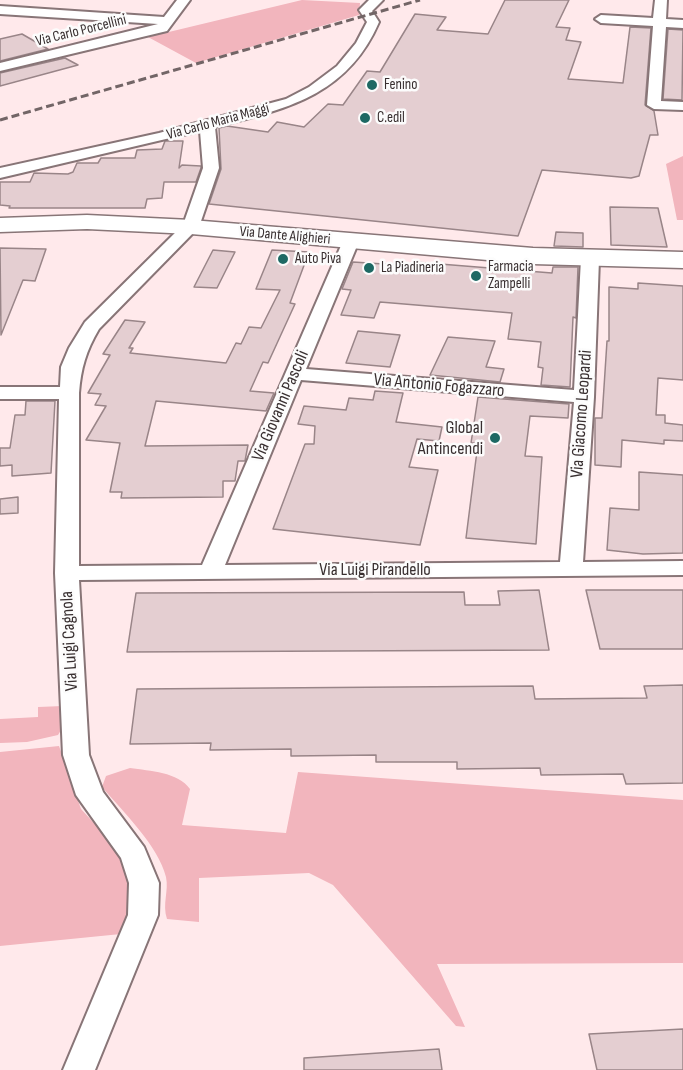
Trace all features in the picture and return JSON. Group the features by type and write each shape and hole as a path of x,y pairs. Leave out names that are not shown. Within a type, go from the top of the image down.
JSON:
{"main road":[{"name":"Via Dante Alighieri","path":"0,225 78,221 191,227 590,259 681,259"}],"street":[{"path":"0,10 167,21 184,0"},
{"name":"Via Carlo Maria Maggi","path":"0,173 106,151 207,125 281,104 309,93 345,66 361,47 373,22 365,10 377,0"},
{"path":"661,0 654,105 683,106"},
{"path":"0,20 26,12"},
{"path":"596,32 603,14 658,23 683,24"},
{"name":"Via Carlo Porcellini","path":"0,67 162,28 167,21"},
{"path":"191,227 211,168 207,125"},
{"name":"Via Luigi Cagnola","path":"79,1070 143,915 144,883 134,855 90,795 76,754 67,573 71,367 78,348 92,326 191,227"},
{"name":"Via Giovanni Pascoli","path":"210,572 351,241"},
{"name":"Via Giacomo Leopardi","path":"571,569 584,397 590,259"},
{"name":"Via Antonio Fogazzaro","path":"294,374 584,397"},
{"path":"0,393 69,393"},
{"name":"Via Luigi Pirandello","path":"67,573 683,568"}],"shaded area":[{"path":"302,0 360,3 359,15 196,63 148,37"},
{"path":"683,156 683,220 677,220 666,164"},
{"path":"63,706 63,727 58,735 27,742 0,743 0,719 38,717 38,707"},
{"path":"59,746 81,809 115,846 130,878 131,905 121,934 0,946 0,752"},
{"path":"130,768 155,771 185,783 190,789 182,825 286,833 298,772 683,800 683,963 437,964 465,1027 456,1026 333,885 309,873 199,878 199,922 167,919 165,908 167,882 162,865 139,829 102,787 106,776"}],"building":[{"path":"505,0 569,0 556,27 570,28 566,40 581,42 568,79 623,83 630,27 651,28 645,105 654,111 658,135 650,135 639,176 631,178 542,170 518,236 209,204 221,169 219,128 227,126 268,132 277,122 304,127 328,104 343,105 367,71 380,72 415,14 446,17 437,30 488,34"},
{"path":"668,29 683,30 682,100 663,99"},
{"path":"22,34 48,49 0,61 0,39"},
{"path":"65,58 78,65 0,86 0,73"},
{"path":"165,141 183,141 179,168 182,165 201,166 201,168 196,182 164,182 162,198 147,199 145,208 9,208 10,206 0,205 0,182 30,182 34,173 68,174 73,172 77,163 98,163 101,158 135,158 137,150 162,149"},
{"path":"610,207 658,208 667,247 611,245"},
{"path":"556,232 583,233 583,247 554,246"},
{"path":"0,248 46,249 35,281 23,280 1,335"},
{"path":"213,250 235,252 217,288 194,287"},
{"path":"272,250 309,252 290,303 295,304 268,363 263,362 250,391 274,393 266,411 156,401 145,446 248,445 245,461 238,461 235,481 223,481 223,497 121,498 122,492 110,492 120,443 86,440 106,406 95,405 101,394 88,393 110,355 103,354 125,320 145,322 129,348 133,348 130,353 226,363 236,343 241,344 249,327 261,328 280,290 256,289"},
{"path":"353,262 414,266 415,262 552,273 553,267 578,267 570,387 541,385 543,368 538,367 541,342 508,339 512,313 380,302 374,318 341,315 351,290 342,289"},
{"path":"638,283 683,286 683,380 658,378 656,415 665,415 665,423 683,425 683,441 664,440 664,444 622,440 621,467 595,465 595,418 602,418 607,341 609,341 609,287 638,289"},
{"path":"358,331 400,335 390,367 346,363"},
{"path":"448,337 495,341 486,367 504,369 500,382 430,375"},
{"path":"375,391 403,393 396,422 442,427 439,441 417,439 409,467 438,470 420,545 273,529 305,444 314,444 315,426 298,424 304,406 346,410 349,398 373,400"},
{"path":"478,397 569,404 568,418 530,416 525,456 542,457 536,544 466,538 478,443 471,443"},
{"path":"26,401 55,401 51,473 12,476 12,465 0,466 0,448 10,448 15,415 25,415"},
{"path":"639,472 683,475 683,553 643,554 607,550 610,508 639,510"},
{"path":"18,497 18,513 0,514 0,499"},
{"path":"539,590 549,650 127,652 136,593 464,592 465,605 500,605 498,591"},
{"path":"586,590 683,590 683,649 600,649"},
{"path":"683,685 683,783 626,784 623,774 541,775 540,768 457,769 457,762 376,762 376,755 291,756 291,749 210,750 211,743 130,744 137,689 533,686 535,699 647,698 644,686"},
{"path":"683,1029 683,1070 597,1070 589,1034"},
{"path":"439,1049 442,1070 304,1070 304,1058"}],"railway":[{"path":"0,120 420,0"}],"place":[{"name":"Fenino","path":"372,85"},
{"name":"C.edil","path":"365,118"},
{"name":"Auto Piva","path":"283,259"},
{"name":"La Piadineria","path":"369,268"},
{"name":"Farmacia Zampelli","path":"476,276"},
{"name":"Global Antincendi","path":"495,438"}]}
